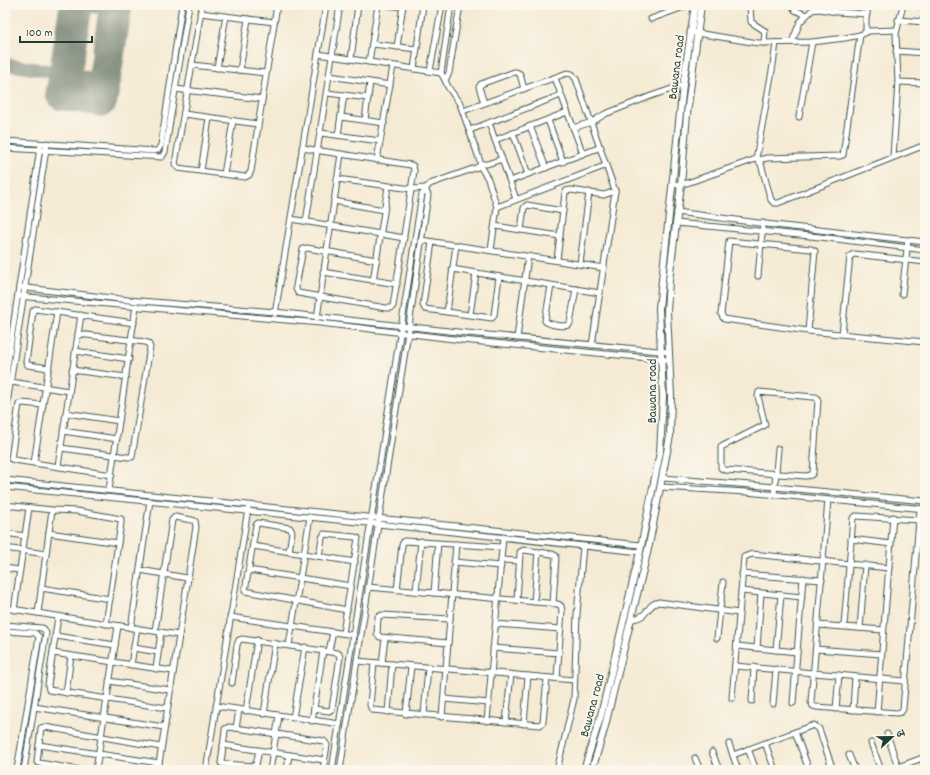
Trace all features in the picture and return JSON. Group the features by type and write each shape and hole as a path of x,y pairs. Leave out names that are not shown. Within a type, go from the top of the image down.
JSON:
{"main road":[{"name":"Bawana road","path":"584,770 601,715 640,552 661,446 663,397 662,359 665,351 667,311 681,185 695,5"},
{"name":"Bawana road","path":"592,770 604,730 632,619 661,487 670,434 671,396 669,360 665,351 659,308 683,86 701,5"}],"street":[{"path":"5,140 155,151 160,148 182,5"},
{"path":"5,148 162,157 165,152 189,5"},
{"path":"202,5 175,164 178,168 245,177 249,175 277,5"},
{"path":"274,319 326,5"},
{"path":"306,222 340,5"},
{"path":"351,59 358,5"},
{"path":"369,62 378,5"},
{"path":"388,5 403,6 397,47"},
{"path":"414,69 423,5"},
{"path":"430,71 442,5"},
{"path":"451,5 441,73 448,88 458,100 463,111 497,207 491,250"},
{"path":"445,80 449,73 460,5"},
{"path":"651,19 689,5"},
{"path":"750,5 751,22 765,31 764,43"},
{"path":"791,5 795,10 806,15"},
{"path":"866,32 868,5"},
{"path":"893,157 898,82 896,30 903,5"},
{"path":"914,5 925,7"},
{"path":"792,42 800,22 806,15 816,9 867,14"},
{"path":"200,13 274,22"},
{"path":"217,68 226,16"},
{"path":"240,70 248,19"},
{"path":"898,20 925,22"},
{"path":"694,33 754,43 776,43 812,42 845,38 860,35 872,30 896,30"},
{"path":"673,185 681,185 757,159 844,155 860,35"},
{"path":"798,117 812,42"},
{"path":"776,43 757,159 760,164 771,200 774,203 778,203 925,145"},
{"path":"372,44 417,49"},
{"path":"896,51 925,53"},
{"path":"318,54 441,73"},
{"path":"192,65 266,73"},
{"path":"377,160 394,66"},
{"path":"484,103 479,91 481,84 514,72 518,73 524,89"},
{"path":"463,111 570,73 575,77 601,147 615,191 592,345"},
{"path":"330,76 390,85"},
{"path":"555,78 583,154"},
{"path":"365,120 370,82"},
{"path":"898,82 925,83"},
{"path":"573,128 592,122 605,114 646,98 683,86"},
{"path":"175,89 262,99"},
{"path":"327,93 368,98"},
{"path":"338,135 344,95"},
{"path":"470,130 561,96"},
{"path":"495,140 567,112"},
{"path":"184,114 258,124"},
{"path":"341,117 384,123"},
{"path":"201,171 209,118"},
{"path":"548,120 564,162"},
{"path":"224,174 233,121"},
{"path":"489,123 516,199"},
{"path":"530,126 546,168"},
{"path":"321,132 380,141"},
{"path":"513,133 528,174"},
{"path":"5,417 19,288 40,143"},
{"path":"8,381 24,296 47,143"},
{"path":"510,181 601,147"},
{"path":"302,148 414,166 414,171 393,306 388,308 298,293 296,286 303,249 308,248 377,260"},
{"path":"317,318 341,154"},
{"path":"332,770 422,194 430,184 481,165 502,159"},
{"path":"497,207 607,165"},
{"path":"337,179 388,187 426,189"},
{"path":"373,280 388,187"},
{"path":"340,770 408,334 428,195 426,189"},
{"path":"557,260 565,192 571,190 604,195 615,191"},
{"path":"580,264 589,192"},
{"path":"334,201 384,210"},
{"path":"521,230 524,208 527,205 563,211"},
{"path":"677,212 925,242"},
{"path":"291,219 404,238"},
{"path":"676,223 925,250"},
{"path":"758,276 763,223"},
{"path":"495,226 560,236"},
{"path":"421,240 604,268"},
{"path":"902,294 908,240"},
{"path":"808,331 815,251 811,249 731,241 728,243 722,317 726,320 808,331 925,342"},
{"path":"432,242 423,305 425,310 470,315 489,319 493,317 499,277"},
{"path":"447,312 456,245"},
{"path":"842,334 850,256 854,254 925,262"},
{"path":"517,338 526,281 528,256"},
{"path":"452,270 600,293"},
{"path":"323,272 397,284"},
{"path":"470,315 476,273"},
{"path":"551,286 545,321 564,326 569,325 570,323 576,289"},
{"path":"19,288 276,312 317,318 517,338 665,351"},
{"path":"18,296 274,319 669,360"},
{"path":"109,490 136,306"},
{"path":"49,368 28,365 26,362 33,311 35,309 134,323"},
{"path":"34,463 57,312"},
{"path":"58,466 81,315"},
{"path":"61,448 114,456 130,457 133,455 150,347 148,343 145,342 78,334"},
{"path":"76,350 129,358"},
{"path":"72,370 126,377"},
{"path":"8,381 46,386 69,391"},
{"path":"759,392 816,397 818,404 813,473 806,476 776,473 722,470 720,466 721,447 765,425 758,396 759,392"},
{"path":"43,405 19,404 11,459 112,475"},
{"path":"66,413 120,421"},
{"path":"63,431 117,439"},
{"path":"774,495 778,449"},
{"path":"662,478 925,501"},
{"path":"5,480 372,516 379,518 641,545"},
{"path":"5,487 310,517 640,552"},
{"path":"661,487 774,495 828,500 922,509 919,520 903,706 901,712 897,714 816,707 812,705 828,500"},
{"path":"131,628 150,502"},
{"path":"206,770 248,504"},
{"path":"5,505 52,510 73,510 119,518 121,521 106,624"},
{"path":"14,610 29,508"},
{"path":"38,613 52,510"},
{"path":"156,669 164,574 172,520 173,518 177,517 192,520 196,524 158,770"},
{"path":"289,645 310,517"},
{"path":"844,626 848,564 852,521 854,517 919,520"},
{"path":"877,712 893,518"},
{"path":"289,552 292,532 290,528 258,523 256,524 246,591 347,610"},
{"path":"5,533 25,536"},
{"path":"49,533 118,543"},
{"path":"319,556 324,534 358,538 343,633"},
{"path":"487,721 503,537"},
{"path":"851,539 891,544"},
{"path":"397,590 403,542 407,540 502,546"},
{"path":"416,591 421,541"},
{"path":"434,593 438,543"},
{"path":"442,717 456,544"},
{"path":"253,546 355,562"},
{"path":"557,770 574,704 577,614 582,546"},
{"path":"5,548 46,554"},
{"path":"517,600 520,554 522,551 538,552 554,555 557,558 554,604"},
{"path":"534,602 538,552"},
{"path":"732,698 744,557 747,555 889,568"},
{"path":"454,562 501,563 519,561"},
{"path":"860,628 864,565"},
{"path":"5,568 19,570"},
{"path":"140,570 187,578"},
{"path":"249,570 351,586"},
{"path":"742,574 822,580"},
{"path":"793,703 803,578"},
{"path":"717,638 723,582"},
{"path":"368,587 558,604 562,608 557,678"},
{"path":"41,588 110,599"},
{"path":"741,591 802,597"},
{"path":"757,648 761,593"},
{"path":"776,650 781,595"},
{"path":"632,619 643,616 653,604 659,602 739,613"},
{"path":"5,608 179,635"},
{"path":"448,643 380,638 377,634 378,617 380,615 450,619"},
{"path":"58,617 48,688 51,691 167,708"},
{"path":"230,617 354,634"},
{"path":"496,624 561,630"},
{"path":"5,625 42,628 46,630 24,770"},
{"path":"818,625 883,630"},
{"path":"96,770 118,626"},
{"path":"131,665 137,628"},
{"path":"5,631 35,633 39,637 17,770"},
{"path":"329,652 333,632"},
{"path":"56,636 115,645"},
{"path":"382,663 385,638"},
{"path":"232,683 238,642 242,639 289,645 339,654 340,657 332,708 329,711 314,710"},
{"path":"246,711 256,640"},
{"path":"264,714 275,643"},
{"path":"736,646 797,652"},
{"path":"134,648 158,652"},
{"path":"293,718 305,648"},
{"path":"493,648 559,653"},
{"path":"816,649 881,654"},
{"path":"312,721 323,651"},
{"path":"53,653 173,671"},
{"path":"66,693 71,656"},
{"path":"357,661 574,680"},
{"path":"374,663 371,708 374,711 406,714 540,725 543,722 547,678"},
{"path":"388,712 392,664"},
{"path":"406,714 411,666"},
{"path":"735,666 905,681"},
{"path":"752,701 754,667"},
{"path":"424,715 428,668"},
{"path":"773,704 776,669"},
{"path":"506,722 511,674"},
{"path":"836,709 839,675"},
{"path":"524,724 528,676"},
{"path":"853,710 855,676"},
{"path":"109,681 170,690"},
{"path":"444,699 489,702"},
{"path":"216,706 340,724"},
{"path":"34,707 164,727"},
{"path":"236,728 239,710"},
{"path":"270,770 279,716"},
{"path":"733,755 812,726 817,726 833,770"},
{"path":"80,770 39,763 36,760 41,730 43,727 161,747"},
{"path":"259,750 256,765 254,766 223,764 220,760 226,729 230,727 324,742 327,745 322,770"},
{"path":"795,732 809,770"},
{"path":"887,734 898,767"},
{"path":"765,743 776,770"},
{"path":"871,743 881,770"},
{"path":"729,744 738,770"},
{"path":"39,745 159,763"},
{"path":"222,745 324,760"},
{"path":"748,749 756,770"},
{"path":"712,752 719,770"},
{"path":"287,770 289,755"},
{"path":"850,755 855,770"},
{"path":"890,770 923,757 925,767"},
{"path":"695,758 700,770"}],"taxiway":[{"path":"84,5 96,7"},
{"path":"5,64 85,77"}],"runway":[{"path":"76,5 62,94 101,100 116,5"}]}
